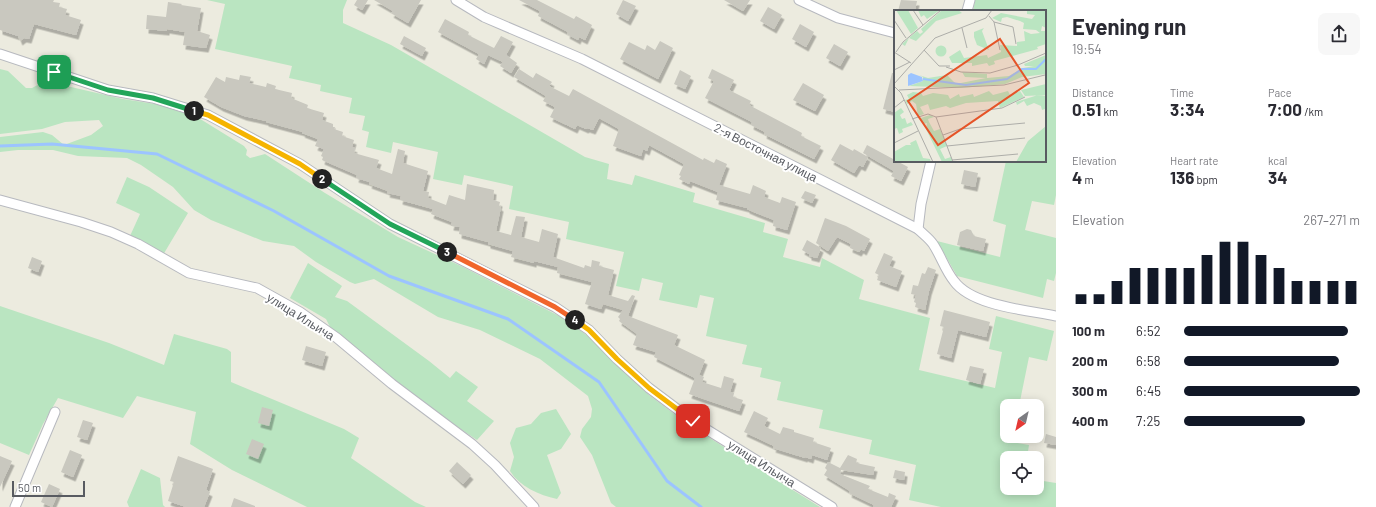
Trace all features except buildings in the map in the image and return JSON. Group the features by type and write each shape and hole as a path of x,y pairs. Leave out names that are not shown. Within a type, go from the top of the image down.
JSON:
{"street":[{"name":"2-я Восточная улица","path":"456,0 484,16 582,58 918,229 932,243 954,281 966,293 982,300 997,304 1056,316"},
{"path":"799,0 838,18 894,33"},
{"path":"967,10 970,0"},
{"name":"улица Ильича","path":"0,54 108,90 153,98 208,115 294,161 390,224 555,307 589,330 617,359 649,388 693,421 832,507"},
{"path":"918,229 921,204 931,162"},
{"name":"улица Ильича","path":"0,200 82,222 111,232 138,244 189,273 257,288 300,312 337,338 392,384 472,444 496,465 534,507"},
{"path":"15,507 55,412"}],"green space":[{"path":"207,0 347,0 343,10 343,23 391,45 585,157 609,164 607,179 632,185 635,175 695,193 693,202 765,223 763,232 788,239 783,257 820,267 822,258 864,280 859,299 930,318 919,370 995,388 1002,352 989,349 996,316 1054,331 1047,361 1029,357 1020,399 1000,399 1000,443 1018,443 1029,445 1028,451 1000,451 1000,495 1044,495 1044,481 1056,483 1056,507 941,507 909,500 916,465 869,454 872,440 819,428 823,410 777,400 781,382 760,377 762,368 742,364 747,345 706,336 714,298 700,295 697,308 659,300 663,283 642,278 639,291 616,286 624,252 566,239 569,222 509,209 513,186 464,175 462,185 433,179 438,152 393,142 391,153 366,147 369,132 362,130 365,116 349,113 352,98 320,91 321,85 289,78 292,66 215,49 225,4"},
{"path":"975,0 1056,0 1056,195 1054,205 1032,201 1025,230 1056,238 1056,273 1054,281 1047,279 1043,298 957,276 937,241 1000,257 1006,225 993,221 1006,162 1046,162 1046,10 973,10"},
{"path":"0,69 8,71 26,88 32,88 45,81 123,99 168,106 197,117 244,146 247,150 246,155 250,158 265,154 325,193 398,237 463,267 565,319 593,340 649,395 689,425 820,507 616,507 611,503 592,455 580,437 582,429 591,417 592,409 588,396 540,359 480,330 438,317 374,279 355,284 316,262 294,246 263,241 211,220 194,210 173,187 141,165 127,158 78,156 53,150 18,150 0,152 0,137 43,132 52,135 64,145 91,135 103,126 99,120 65,122 42,129 0,134"},
{"path":"127,177 149,187 188,213 163,255 130,236 140,214 116,203"},
{"path":"308,263 342,286 335,297 347,301 450,378 456,371 478,387 467,401 494,421 477,440 393,384 332,331 326,319 290,298"},
{"path":"0,306 109,343 164,365 174,334 227,349 231,352 231,382 344,429 359,438 351,458 415,502 426,507 307,507 232,470 190,444 196,412 137,396 123,418 58,398 43,424 29,455 0,443"},
{"path":"556,409 571,434 561,449 547,455 561,493 557,499 530,490 519,482 510,471 514,457 510,443 516,428 531,424 541,413"},
{"path":"141,469 160,478 163,505 165,507 129,507 127,502"}],"waterway":[{"path":"0,146 52,144 157,154 274,211 389,276 508,319 599,382 667,481 701,507"}],"route":[{"path":"54,72 108,90 153,98 208,115 300,164 390,224 555,307 589,330 617,359 649,388 693,421"}]}
